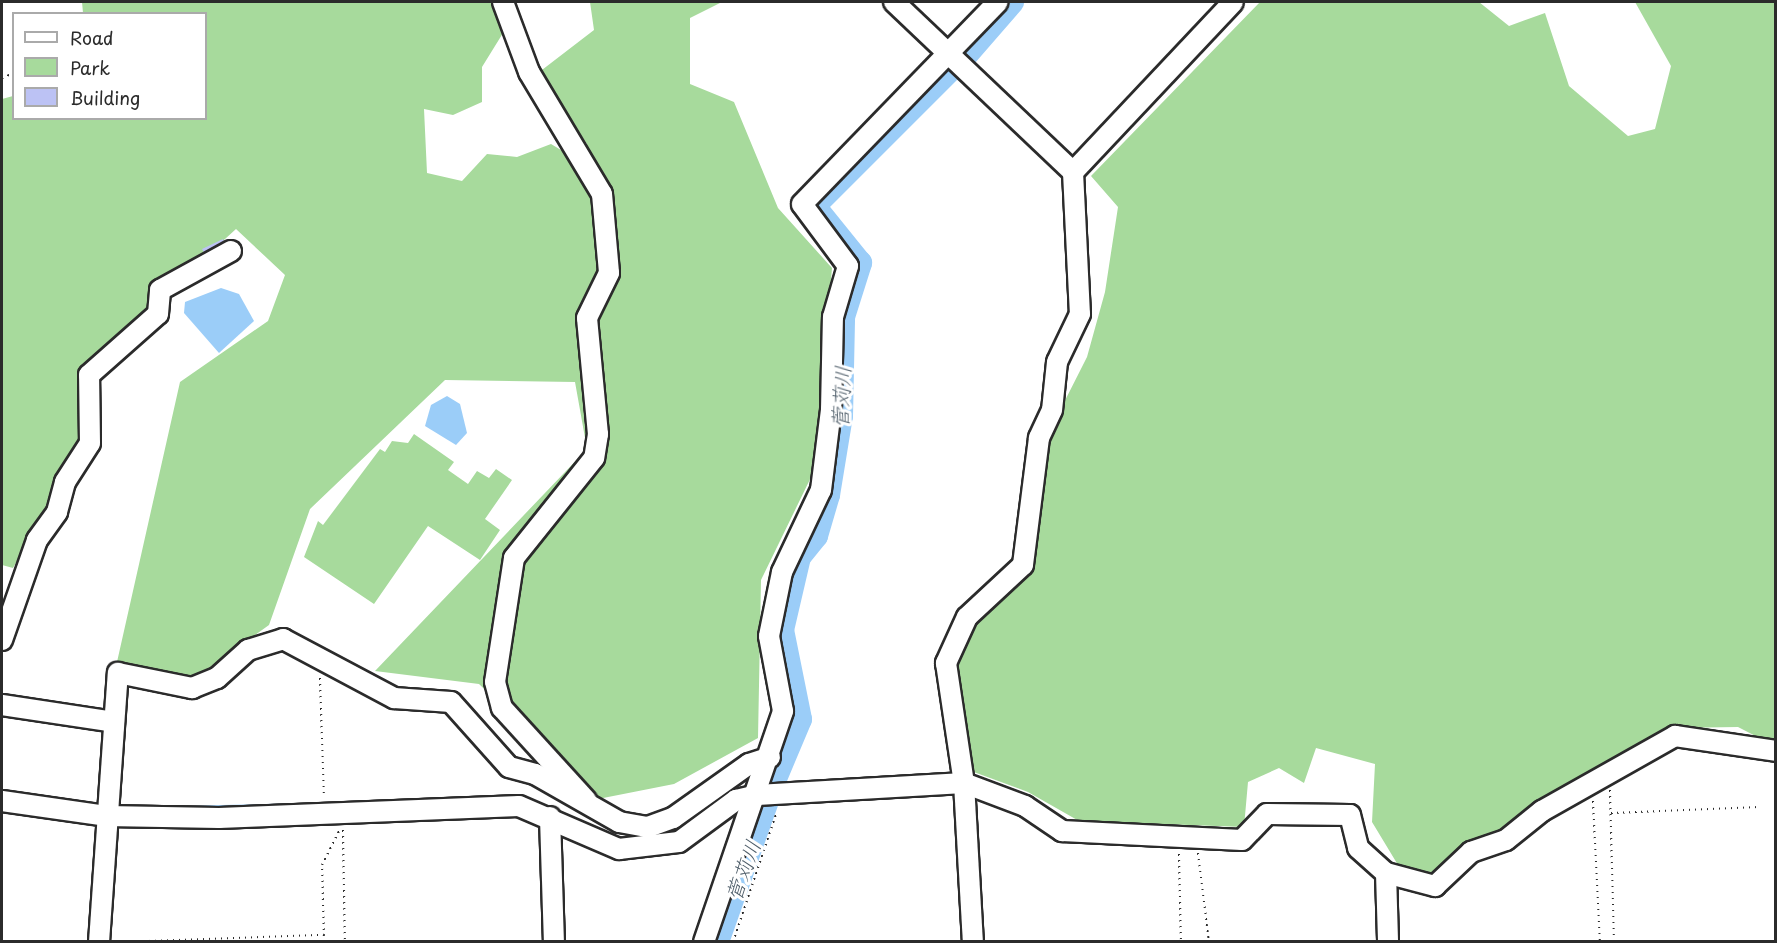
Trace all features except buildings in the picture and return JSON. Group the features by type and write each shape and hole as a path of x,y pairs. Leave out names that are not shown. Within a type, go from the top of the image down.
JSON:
{"street":[{"path":"503,2 528,72 602,194 609,273 587,318 598,434 594,458 514,558 495,681 502,708 589,805"},
{"path":"894,2 1073,172 1080,314 1057,362 1052,410 1039,438 1023,565 967,617 946,663 964,783 973,942"},
{"path":"704,942 770,757 783,711 770,636 782,572 821,490 831,410 833,317 848,266 802,204 998,2"},
{"path":"1073,172 1233,2"},
{"path":"2,640 37,540 57,512 64,482 90,443 89,375 158,314 160,290 231,251"},
{"path":"99,942 106,816 118,673 192,688 217,678 248,650 283,639 394,698 451,702 509,767 535,774 619,822 648,827 673,818 749,764 770,757"},
{"path":"2,705 114,722"},
{"path":"2,801 106,816 324,813 519,806 550,817 619,849 661,848 679,842 736,800 757,795 964,783 1025,806 1062,831 1242,840 1267,814 1350,815 1358,848 1386,873 1435,886 1471,852 1506,840 1542,811 1675,735 1776,751"},
{"path":"550,817 554,942"},
{"path":"1386,873 1388,942"}],"path":[{"path":"319,660 324,813"},
{"path":"1599,780 1611,813 1614,942"},
{"path":"1599,780 1600,942"},
{"path":"733,942 783,793"},
{"path":"1611,813 1759,807"},
{"path":"324,942 322,865 342,824 345,942"},
{"path":"1181,942 1186,837"},
{"path":"1186,837 1209,942"},
{"path":"119,942 324,935"}],"green space":[{"path":"82,2 508,2 513,17 482,67 482,102 453,115 424,109 427,173 462,181 487,154 517,157 551,144 571,156 587,144 538,73 594,30 590,2 722,2 690,18 690,84 734,102 778,208 832,268 815,469 761,580 758,738 674,784 598,799 479,684 375,671 587,449 575,382 445,380 310,509 269,625 196,677 117,662 180,382 268,321 285,275 236,229 80,371 81,446 13,568 2,565 2,99 12,96 12,120 207,120 207,12 83,12"},
{"path":"1260,2 1479,2 1509,26 1545,13 1569,86 1628,136 1655,129 1671,66 1635,2 1775,2 1775,746 1738,727 1669,728 1534,806 1502,833 1469,842 1434,874 1398,865 1372,822 1375,764 1316,748 1304,783 1279,768 1248,782 1244,827 1079,821 1028,792 971,771 956,668 974,622 1032,570 1045,440 1087,357 1105,292 1118,207 1091,176"},
{"path":"414,434 454,462 448,470 468,484 477,471 489,478 496,469 512,480 485,519 500,530 480,560 428,526 374,604 304,557 318,521 323,525 380,449 385,452 392,441 408,443"}],"water":[{"path":"221,288 239,294 254,321 219,353 184,313 185,302"},
{"path":"447,396 460,404 467,433 456,445 425,426 431,405"}],"waterway":[{"name":"菅苅川","path":"967,54 1012,2"},
{"name":"菅苅川","path":"774,781 800,719 782,630 799,557 816,536 828,495 841,416 843,317 860,263 814,206 950,70"},
{"name":"菅苅川","path":"717,942 768,798"},
{"path":"176,808 310,805"}]}
